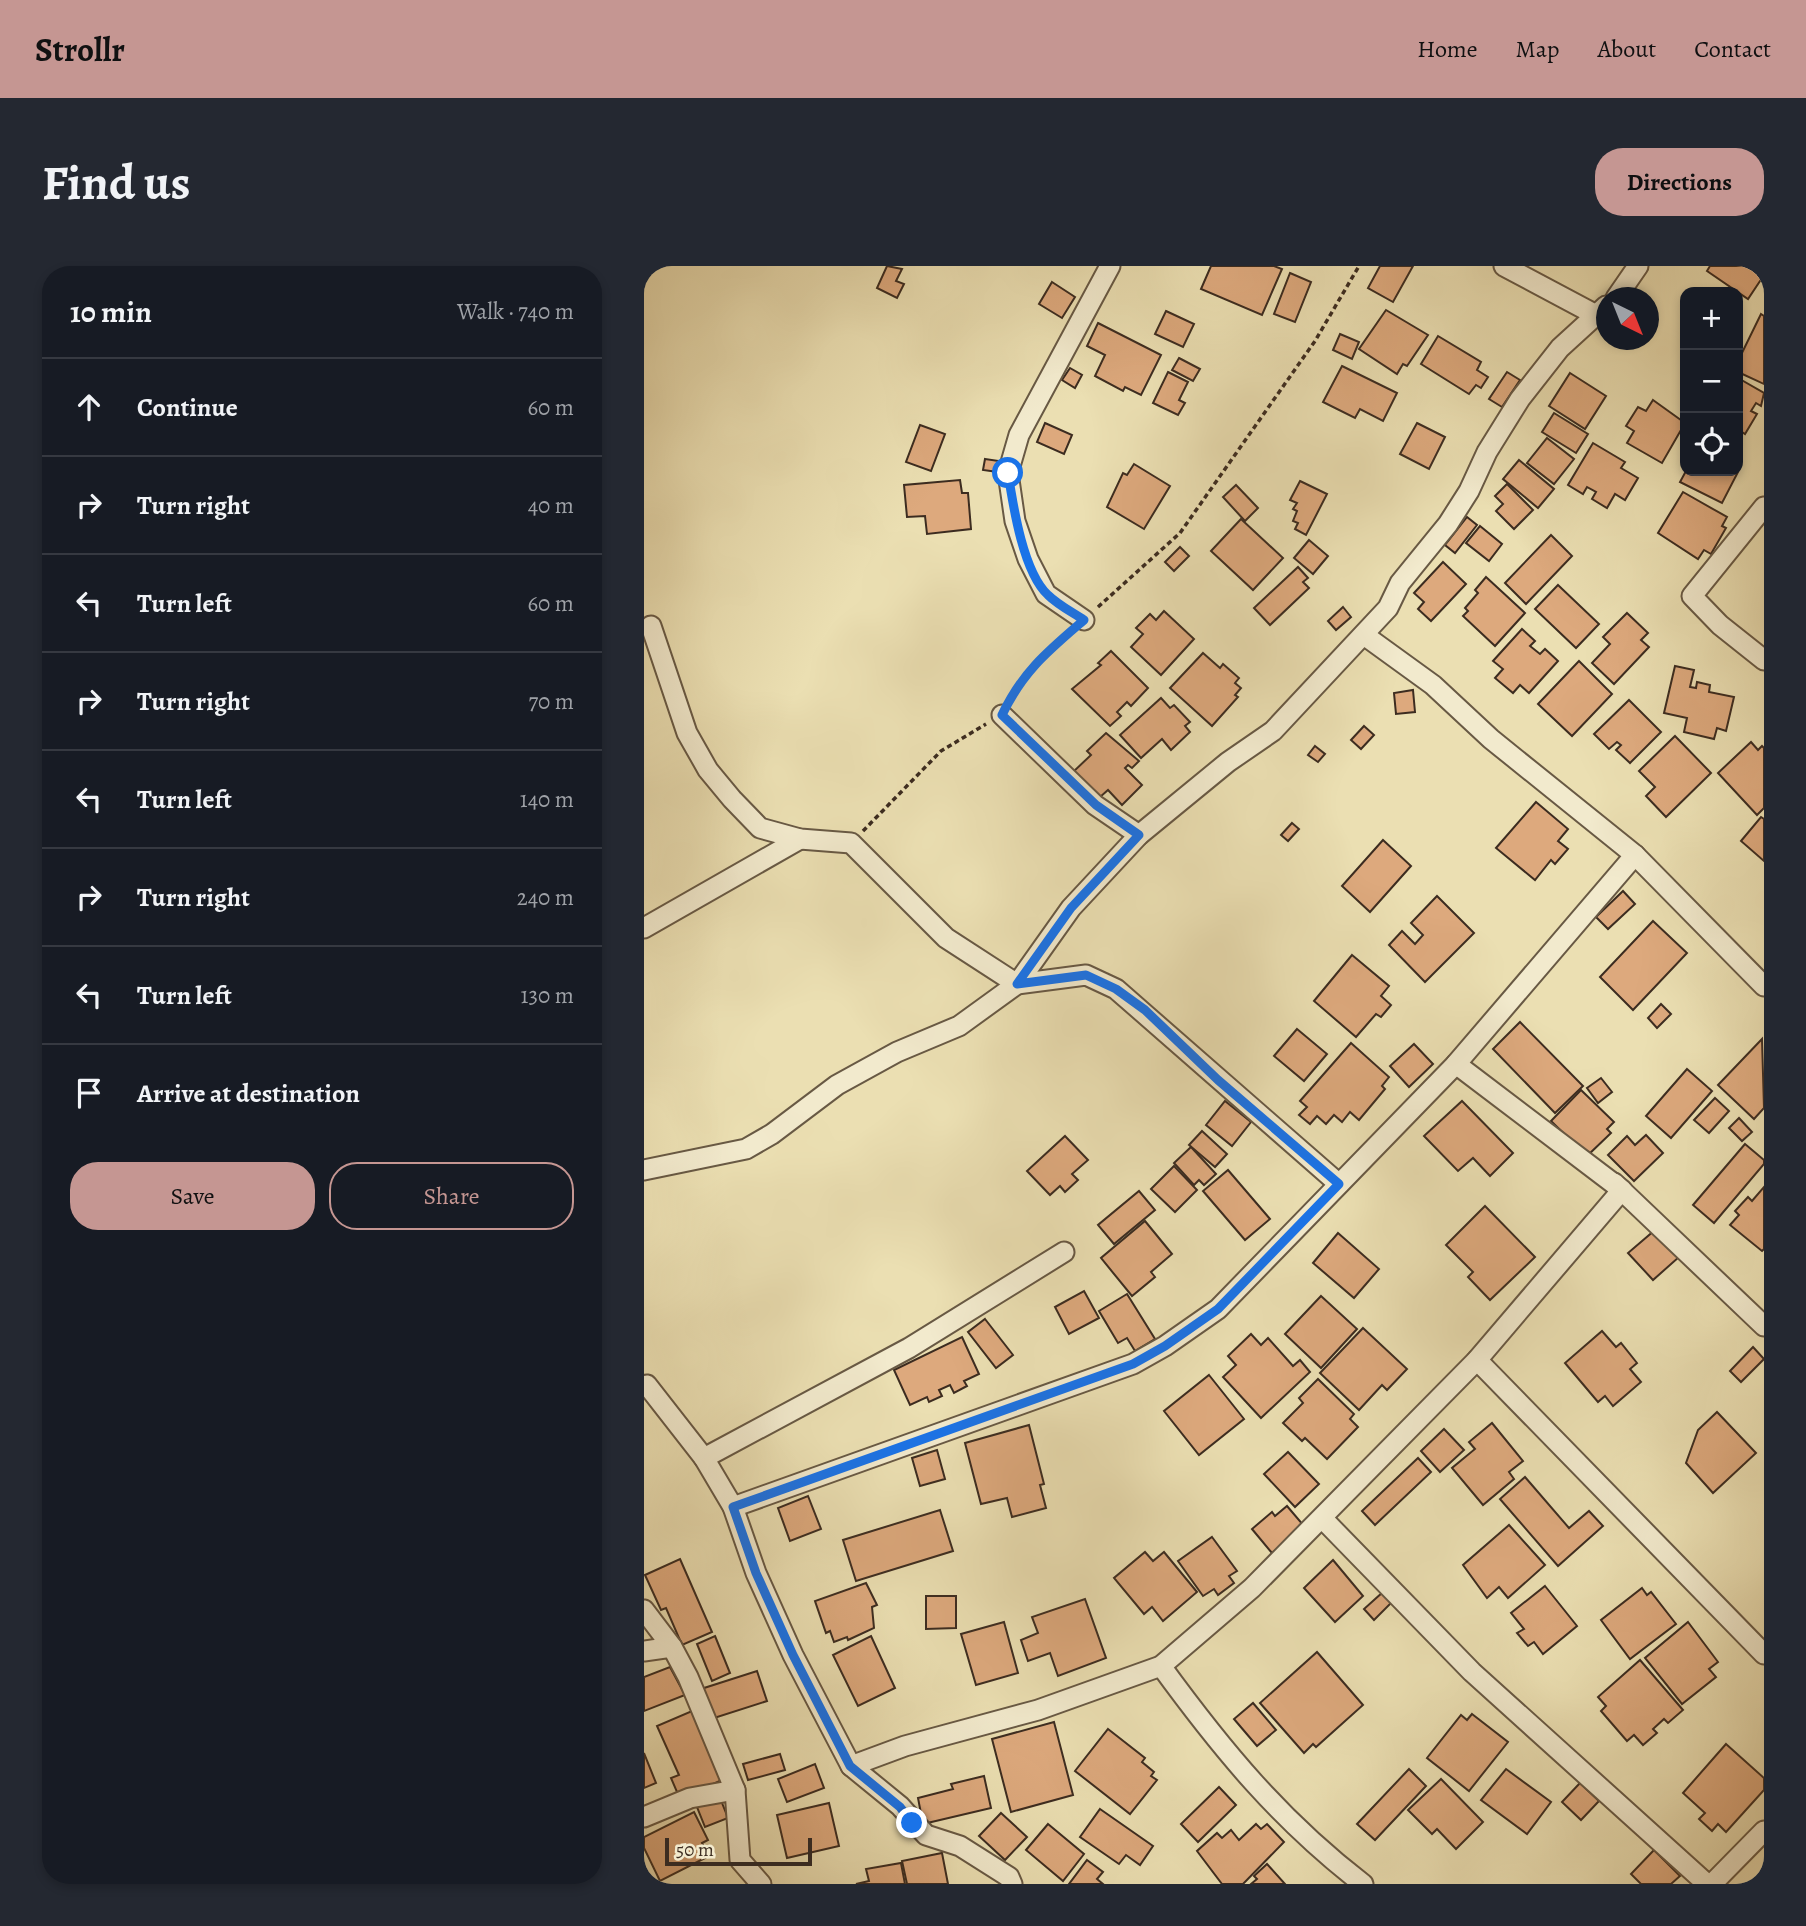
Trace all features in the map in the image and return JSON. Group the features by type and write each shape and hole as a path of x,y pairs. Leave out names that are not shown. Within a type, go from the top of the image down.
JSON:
{"street":[{"path":"1084,620 1046,594 1028,559 1015,521 1008,473 1019,435 1110,266"},
{"path":"1504,266 1596,308"},
{"path":"1624,287 1638,266"},
{"path":"644,1170 746,1149 772,1134 837,1085 897,1052 959,1026 1017,984 1071,908 1139,835 1227,762 1273,731 1388,608 1400,583 1448,524 1520,399 1560,348 1596,315"},
{"path":"1764,507 1692,596 1720,625 1764,660"},
{"path":"651,626 687,733 708,770 760,828 800,839 851,843 946,938 1017,984 1086,975 1116,989 1145,1010 1218,1080 1339,1184"},
{"path":"1364,635 1433,685 1491,739 1635,855 1764,986"},
{"path":"1002,715 1096,805 1139,835"},
{"path":"644,928 800,839"},
{"path":"733,1507 1133,1364 1165,1346 1218,1309 1461,1059 1635,855"},
{"path":"1461,1059 1622,1190 1764,1326"},
{"path":"850,1766 905,1746 1038,1710 1161,1666 1252,1588 1477,1360 1622,1190"},
{"path":"704,1458 909,1348 1064,1252"},
{"path":"1477,1360 1764,1654"},
{"path":"647,1385 704,1458 733,1507 756,1573 793,1655 850,1766 900,1807 926,1835 960,1846 1009,1877 1012,1884"},
{"path":"1323,1519 1472,1672 1706,1884"},
{"path":"644,1610 672,1647 688,1677 735,1790 740,1860 761,1884"},
{"path":"644,1651 672,1647"},
{"path":"1161,1666 1244,1775 1314,1846 1363,1884"},
{"path":"644,1817 690,1798 735,1790"},
{"path":"1712,1884 1764,1831"}],"path":[{"path":"851,843 942,751 1002,715 1017,685 1037,662 1180,533 1315,341 1359,266"}],"building":[{"path":"887,266 902,269 896,281 904,284 897,298 877,288"},
{"path":"1211,266 1274,266 1282,269 1262,315 1201,289"},
{"path":"1380,266 1413,266 1393,302 1368,288"},
{"path":"1710,266 1764,266 1764,275 1748,299 1743,296 1743,287 1730,287 1707,271"},
{"path":"1290,273 1311,282 1295,322 1274,314"},
{"path":"1052,282 1075,297 1062,318 1039,304"},
{"path":"1386,310 1428,335 1407,366 1403,364 1397,374 1359,349"},
{"path":"1166,311 1194,324 1183,347 1155,334"},
{"path":"1761,314 1764,316 1764,384 1743,374 1743,351"},
{"path":"1098,323 1161,355 1141,395 1125,387 1123,391 1095,376 1105,355 1087,346"},
{"path":"1340,334 1359,342 1352,359 1333,350"},
{"path":"1438,336 1481,362 1477,370 1488,377 1481,388 1476,385 1469,394 1421,364"},
{"path":"1179,358 1200,369 1193,381 1172,370"},
{"path":"1342,366 1397,393 1383,421 1360,409 1355,418 1323,402"},
{"path":"1070,368 1082,375 1075,388 1062,380"},
{"path":"1168,372 1188,382 1179,400 1185,403 1178,415 1153,403"},
{"path":"1507,372 1520,380 1502,407 1489,399"},
{"path":"1570,373 1606,396 1585,429 1549,406"},
{"path":"1743,381 1764,393 1761,406 1756,403 1751,411 1757,414 1745,434"},
{"path":"1653,400 1680,419 1680,432 1662,463 1627,443 1634,431 1626,426 1638,407 1646,411"},
{"path":"1554,413 1588,434 1576,453 1542,432"},
{"path":"1045,423 1072,435 1064,454 1037,442"},
{"path":"1417,423 1445,437 1429,469 1400,454"},
{"path":"920,425 945,434 931,471 906,462"},
{"path":"1547,438 1574,459 1554,484 1527,463"},
{"path":"1593,443 1625,462 1621,468 1638,478 1625,500 1615,494 1607,508 1592,499 1596,492 1587,487 1583,494 1568,485"},
{"path":"985,459 999,461 998,472 983,470"},
{"path":"1519,460 1554,489 1538,508 1503,479"},
{"path":"1134,464 1170,486 1144,529 1107,507 1123,473 1127,475"},
{"path":"1683,476 1736,476 1722,503 1680,482"},
{"path":"960,480 962,493 968,493 971,529 927,534 925,516 907,517 904,485"},
{"path":"1300,481 1327,494 1306,535 1295,529 1298,523 1293,521 1297,511 1293,509 1297,503 1290,500"},
{"path":"1507,484 1533,510 1514,529 1496,511 1503,504 1495,496"},
{"path":"1236,485 1258,508 1245,521 1223,497"},
{"path":"1683,492 1727,517 1722,526 1726,528 1711,554 1704,550 1698,559 1658,533"},
{"path":"1467,517 1477,525 1455,553 1445,545"},
{"path":"1241,519 1283,558 1253,590 1211,551"},
{"path":"1480,526 1502,544 1489,561 1466,543"},
{"path":"1551,535 1572,556 1526,604 1505,583"},
{"path":"1309,540 1328,556 1313,574 1294,558"},
{"path":"1180,547 1189,556 1174,571 1165,562"},
{"path":"1443,562 1466,584 1431,621 1418,609 1424,602 1414,593"},
{"path":"1298,567 1308,578 1303,582 1309,588 1270,625 1254,608"},
{"path":"1486,577 1525,613 1495,646 1463,616 1468,611 1465,608 1478,593 1475,590"},
{"path":"1558,585 1599,624 1576,648 1535,609"},
{"path":"1343,607 1351,617 1336,630 1328,621"},
{"path":"1164,611 1194,639 1161,675 1131,647 1143,634 1136,628 1150,614 1156,620"},
{"path":"1627,613 1648,633 1641,640 1649,647 1614,684 1592,663 1610,644 1603,637"},
{"path":"1522,629 1535,641 1530,646 1540,654 1545,649 1558,661 1529,693 1520,685 1513,693 1495,678 1503,669 1493,661"},
{"path":"1111,651 1148,688 1131,706 1127,702 1117,712 1121,716 1110,726 1072,689 1101,665 1098,663"},
{"path":"1203,653 1220,668 1223,664 1239,678 1235,683 1241,688 1235,695 1238,697 1212,726 1170,688"},
{"path":"1579,661 1612,694 1572,736 1538,704"},
{"path":"1675,666 1694,670 1690,687 1696,688 1697,682 1710,685 1709,692 1734,697 1726,731 1717,728 1714,739 1684,732 1687,718 1664,713"},
{"path":"1413,690 1415,712 1396,714 1394,693"},
{"path":"1161,698 1170,708 1174,705 1190,722 1185,726 1190,732 1171,750 1162,739 1141,758 1120,735"},
{"path":"1629,700 1661,732 1630,763 1616,750 1621,745 1617,742 1609,749 1594,734"},
{"path":"1364,726 1374,735 1361,749 1351,740"},
{"path":"1106,733 1139,761 1132,768 1128,765 1125,768 1142,785 1122,805 1108,790 1099,798 1073,772 1091,755 1087,751"},
{"path":"1675,736 1711,773 1666,817 1646,796 1655,787 1639,771"},
{"path":"1751,742 1758,750 1762,746 1764,748 1764,808 1757,815 1718,773"},
{"path":"1315,746 1325,754 1318,762 1308,755"},
{"path":"1536,802 1568,829 1558,841 1568,849 1555,864 1551,860 1535,880 1496,848"},
{"path":"1761,817 1764,819 1764,861 1741,841"},
{"path":"1292,823 1299,829 1288,841 1281,835"},
{"path":"1383,840 1411,866 1370,912 1342,886"},
{"path":"1623,891 1635,904 1608,929 1596,917"},
{"path":"1437,896 1474,933 1425,982 1389,945 1402,931 1415,944 1423,935 1411,923"},
{"path":"1653,921 1687,953 1633,1010 1600,977"},
{"path":"1352,955 1389,986 1381,996 1391,1005 1381,1017 1376,1014 1356,1037 1314,1001"},
{"path":"1661,1004 1671,1014 1657,1028 1648,1018"},
{"path":"1520,1022 1583,1086 1555,1113 1493,1049"},
{"path":"1297,1029 1327,1054 1304,1081 1274,1056"},
{"path":"1762,1039 1764,1108 1754,1119 1718,1085"},
{"path":"1351,1043 1389,1077 1382,1086 1385,1089 1359,1120 1350,1112 1342,1122 1334,1115 1326,1124 1317,1116 1310,1124 1299,1115 1307,1107 1300,1101"},
{"path":"1414,1044 1433,1064 1409,1087 1390,1066"},
{"path":"1687,1069 1712,1091 1671,1138 1646,1116"},
{"path":"1601,1078 1612,1092 1598,1103 1587,1088"},
{"path":"1581,1090 1614,1122 1607,1129 1611,1133 1587,1156 1551,1121"},
{"path":"1715,1098 1729,1111 1709,1133 1694,1120"},
{"path":"1225,1101 1251,1122 1232,1146 1206,1125"},
{"path":"1462,1101 1513,1153 1490,1176 1473,1158 1458,1171 1424,1136"},
{"path":"1739,1118 1752,1132 1742,1141 1729,1128"},
{"path":"1202,1131 1227,1154 1215,1167 1189,1145"},
{"path":"1646,1135 1663,1153 1634,1181 1608,1155 1627,1136 1635,1145"},
{"path":"1065,1136 1088,1160 1072,1174 1078,1180 1065,1192 1060,1186 1050,1195 1027,1171"},
{"path":"1745,1144 1764,1160 1764,1164 1714,1223 1693,1205"},
{"path":"1191,1147 1216,1174 1204,1185 1199,1180 1194,1185 1174,1163"},
{"path":"1174,1166 1197,1190 1175,1212 1151,1189"},
{"path":"1228,1170 1270,1219 1245,1240 1203,1191"},
{"path":"1764,1187 1762,1251 1730,1225 1739,1215 1735,1211 1748,1197 1752,1201"},
{"path":"1139,1191 1155,1210 1114,1244 1098,1225"},
{"path":"1485,1206 1535,1257 1490,1300 1468,1277 1473,1272 1446,1245"},
{"path":"1145,1221 1172,1254 1151,1272 1155,1277 1132,1296 1101,1258"},
{"path":"1655,1230 1679,1257 1653,1280 1628,1253"},
{"path":"1338,1233 1379,1269 1354,1298 1313,1263"},
{"path":"1084,1291 1099,1318 1069,1334 1055,1307"},
{"path":"1127,1294 1155,1339 1135,1351 1127,1338 1118,1343 1099,1311"},
{"path":"1321,1296 1357,1329 1321,1368 1285,1334"},
{"path":"985,1319 1013,1355 996,1368 968,1332"},
{"path":"1363,1328 1407,1369 1387,1390 1382,1385 1359,1410 1320,1373"},
{"path":"1602,1331 1616,1347 1621,1343 1637,1363 1630,1369 1641,1382 1613,1406 1605,1396 1598,1402 1565,1363"},
{"path":"1251,1334 1261,1345 1268,1338 1293,1366 1300,1360 1310,1372 1261,1418 1223,1377 1236,1365 1228,1356"},
{"path":"962,1337 979,1374 964,1381 967,1386 954,1393 950,1385 939,1390 942,1396 929,1402 927,1397 910,1405 894,1370"},
{"path":"1753,1347 1764,1359 1741,1382 1730,1371"},
{"path":"1209,1375 1244,1419 1199,1455 1164,1411"},
{"path":"1318,1379 1354,1414 1350,1419 1358,1427 1327,1459 1305,1438 1302,1441 1283,1423 1303,1403 1299,1398"},
{"path":"1717,1412 1756,1453 1713,1493 1686,1463 1698,1430"},
{"path":"1492,1423 1523,1461 1509,1472 1514,1479 1483,1505 1452,1468 1475,1449 1469,1442"},
{"path":"1029,1425 1044,1484 1040,1485 1046,1508 1012,1517 1007,1498 981,1504 965,1443"},
{"path":"1444,1429 1464,1450 1440,1472 1421,1451"},
{"path":"937,1450 945,1479 920,1486 912,1458"},
{"path":"1288,1452 1319,1484 1295,1507 1264,1474"},
{"path":"1418,1458 1431,1472 1375,1525 1362,1511"},
{"path":"1525,1477 1569,1528 1589,1511 1603,1526 1558,1566 1500,1499"},
{"path":"808,1496 821,1529 790,1541 778,1508"},
{"path":"1287,1506 1304,1526 1272,1553 1252,1529 1272,1512 1275,1516"},
{"path":"940,1510 953,1551 856,1581 843,1540"},
{"path":"1509,1525 1545,1565 1508,1598 1499,1587 1487,1598 1463,1565"},
{"path":"1212,1537 1237,1571 1229,1576 1234,1583 1218,1595 1214,1589 1203,1596 1178,1561"},
{"path":"1145,1552 1153,1561 1164,1552 1197,1592 1163,1621 1152,1607 1144,1614 1114,1578"},
{"path":"680,1559 712,1632 682,1645 666,1608 661,1610 645,1575"},
{"path":"1333,1560 1363,1596 1335,1622 1304,1588"},
{"path":"866,1583 877,1605 872,1607 874,1628 848,1640 847,1637 834,1642 830,1631 826,1633 815,1601"},
{"path":"1545,1586 1577,1626 1543,1654 1534,1642 1528,1646 1517,1633 1524,1629 1511,1613"},
{"path":"1642,1588 1647,1595 1651,1592 1676,1624 1630,1659 1601,1620"},
{"path":"1383,1592 1392,1602 1374,1620 1364,1609"},
{"path":"926,1596 956,1596 956,1628 926,1629"},
{"path":"1085,1599 1106,1658 1058,1676 1050,1653 1028,1661 1021,1640 1038,1633 1032,1617"},
{"path":"1004,1622 1018,1673 976,1685 961,1634"},
{"path":"1688,1622 1718,1662 1709,1669 1716,1677 1682,1704 1645,1658"},
{"path":"715,1636 730,1673 712,1681 697,1644"},
{"path":"871,1636 895,1688 858,1706 833,1655"},
{"path":"1317,1652 1363,1705 1316,1747 1313,1744 1304,1753 1260,1703"},
{"path":"1640,1660 1683,1710 1668,1723 1664,1719 1653,1729 1657,1733 1643,1745 1634,1735 1627,1741 1601,1711 1606,1706 1598,1697"},
{"path":"670,1667 685,1695 644,1711 644,1677"},
{"path":"757,1671 767,1701 711,1719 701,1689"},
{"path":"1253,1703 1276,1730 1257,1746 1234,1719"},
{"path":"692,1711 722,1780 680,1799 671,1778 679,1775 657,1726"},
{"path":"1472,1714 1508,1742 1469,1791 1427,1758 1461,1715 1467,1720"},
{"path":"1054,1722 1073,1795 1011,1812 992,1739"},
{"path":"1108,1729 1145,1758 1142,1762 1154,1772 1151,1776 1157,1780 1130,1814 1075,1771"},
{"path":"1726,1744 1764,1778 1764,1790 1726,1832 1718,1824 1712,1831 1699,1819 1705,1813 1683,1793"},
{"path":"644,1753 656,1783 644,1788"},
{"path":"780,1754 785,1770 748,1780 743,1764"},
{"path":"815,1764 824,1788 787,1802 778,1779"},
{"path":"1409,1769 1426,1786 1375,1840 1357,1824"},
{"path":"1506,1769 1551,1802 1527,1834 1481,1800"},
{"path":"984,1776 991,1808 923,1824 918,1798 953,1789 951,1784"},
{"path":"1441,1779 1483,1822 1456,1849 1437,1829 1432,1834 1408,1810"},
{"path":"1580,1783 1599,1801 1581,1820 1562,1802"},
{"path":"1219,1787 1236,1805 1198,1842 1181,1824"},
{"path":"720,1798 728,1818 705,1827 697,1807"},
{"path":"829,1803 839,1846 787,1858 777,1815"},
{"path":"1100,1809 1153,1846 1140,1865 1126,1855 1119,1864 1080,1837"},
{"path":"694,1812 708,1840 702,1843 709,1856 660,1881 644,1848 644,1837"},
{"path":"1001,1813 1027,1837 1005,1860 979,1836"},
{"path":"1048,1824 1084,1854 1063,1881 1026,1850"},
{"path":"1256,1824 1261,1829 1267,1824 1284,1842 1243,1884 1222,1884 1197,1851 1217,1833 1222,1838 1231,1830 1239,1840"},
{"path":"1654,1850 1680,1876 1671,1884 1641,1884 1631,1874"},
{"path":"942,1853 948,1884 907,1884 902,1861"},
{"path":"1087,1860 1103,1872 1097,1879 1103,1884 1069,1884"},
{"path":"901,1863 905,1884 856,1884 869,1881 866,1869"},
{"path":"1267,1864 1285,1884 1251,1884 1257,1879 1254,1876"}],"route":[{"path":"912,1823 900,1807 850,1766 793,1655 756,1573 733,1507 938,1436 1133,1364 1165,1346 1218,1309 1339,1184 1218,1080 1145,1010 1116,989 1086,975 1017,984 1071,908 1139,835 1096,805 1002,715 1017,685 1037,662 1084,620 1046,594 1028,559 1015,521 1008,473"}]}
